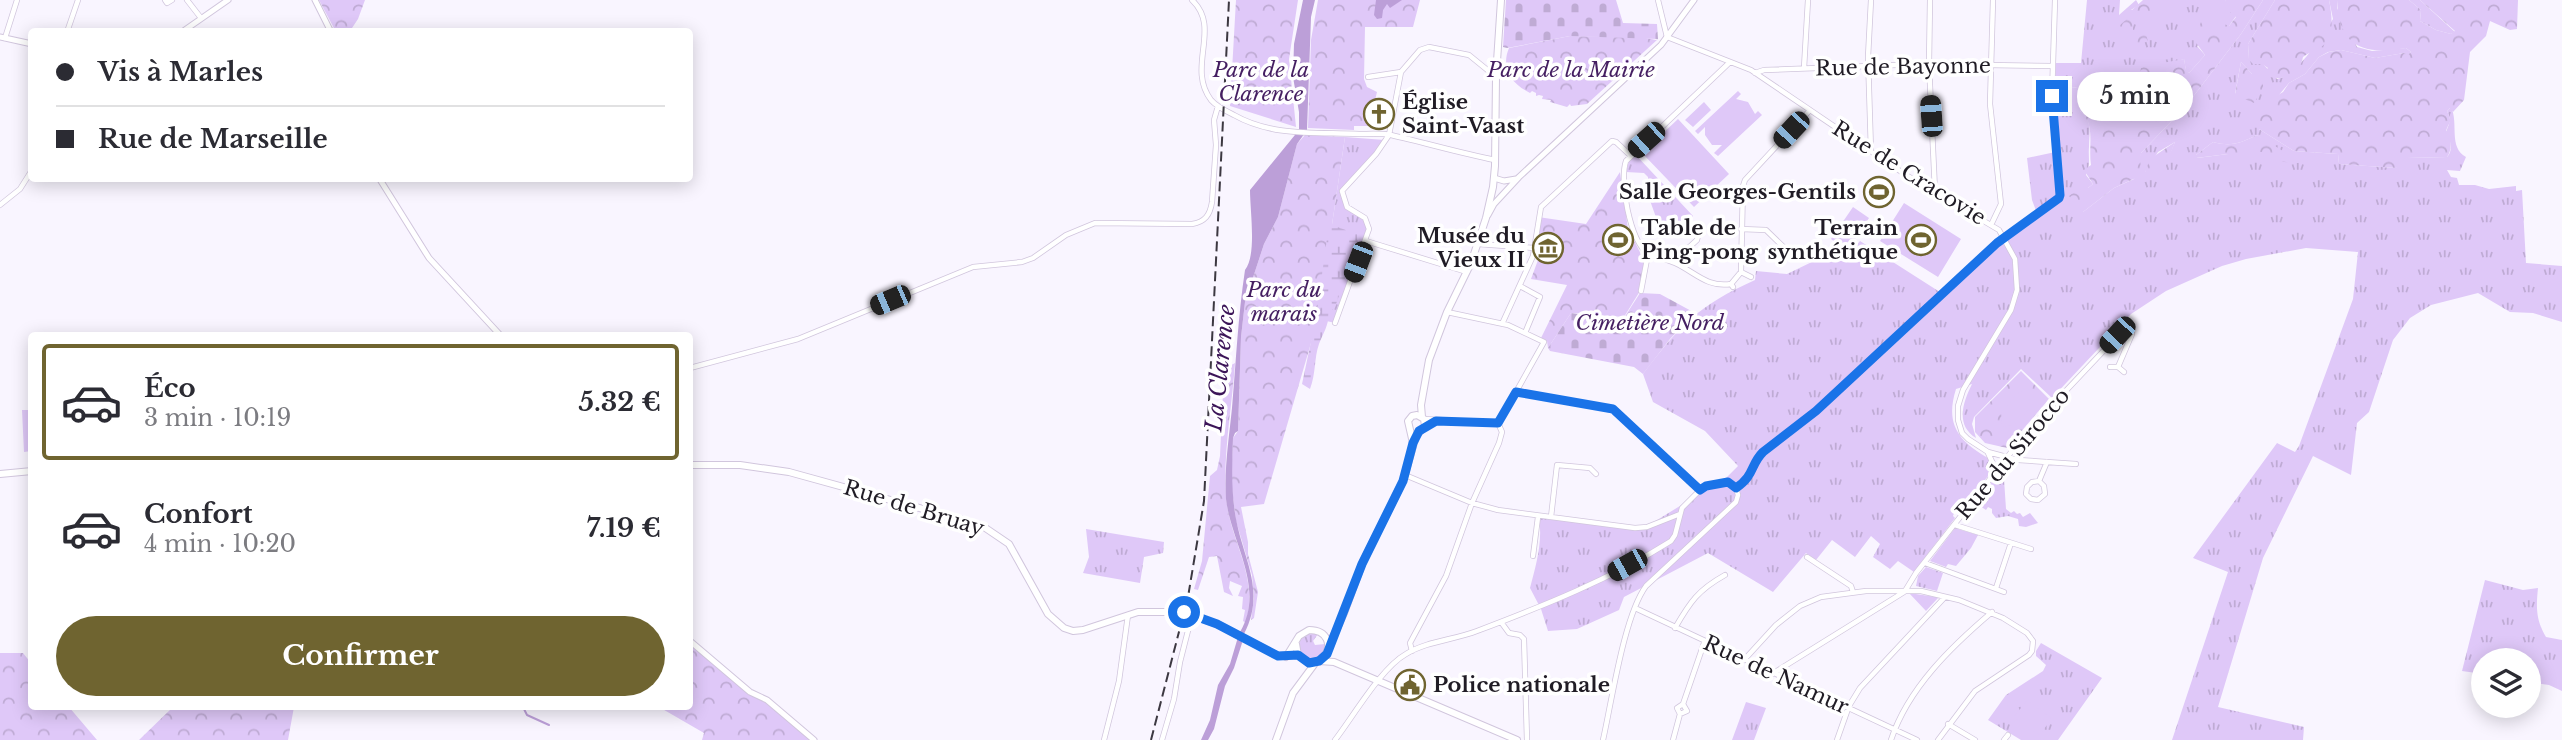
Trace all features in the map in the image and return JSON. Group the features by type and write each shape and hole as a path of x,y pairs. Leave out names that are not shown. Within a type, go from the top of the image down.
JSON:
{"main road":[{"path":"1276,740 1293,693 1329,648 1362,564 1405,475 1413,443 1422,430 1420,405 1429,360 1478,244 1493,187 1496,77 1502,0"},
{"path":"1413,443 1408,421 1421,417"},
{"path":"1411,430 1422,430"},
{"name":"Rue de Bruay","path":"693,464 740,465 789,472 981,525 1009,544 1048,614 1055,623 1073,631 1128,614 1160,611 1192,615 1242,636 1278,656 1286,657"},
{"path":"0,474 28,471"},
{"path":"1286,657 1299,636 1306,631 1314,629 1322,633 1328,632 1340,623"},
{"path":"1322,633 1334,662"},
{"path":"1296,644 1305,675"},
{"path":"1286,657 1334,662 1517,740"}],"street":[{"path":"18,0 2,38 28,43"},
{"path":"68,28 78,0"},
{"path":"165,0 167,3 172,0"},
{"path":"187,0 201,18"},
{"path":"187,28 228,0"},
{"path":"315,0 329,28"},
{"path":"1192,0 1200,9 1205,24 1200,60 1204,83 1211,100 1218,106 1273,131 1389,135 1495,160"},
{"path":"1658,0 1667,37"},
{"path":"1486,218 1519,177 1667,37 1694,0"},
{"path":"1804,68 1808,0"},
{"path":"1871,0 1868,65 1871,151"},
{"path":"1930,0 1928,64 1935,191"},
{"path":"1991,225 2001,204 1990,104 1993,0"},
{"path":"1736,488 1751,475 1756,459 1763,452 1816,411 2004,238 2059,198 2053,124 2055,0"},
{"name":"Rue de Cracovie","path":"1667,37 1755,73 1871,151 1991,225 2004,238 2016,263 2017,290 2001,327 1962,390 1958,406 1962,433 1973,444 1988,452 2015,460 2076,464"},
{"path":"1335,323 1366,241 1368,222 1346,207 1342,191 1376,154 1389,135 1401,72 1420,50 1429,47 1469,55 1496,77"},
{"path":"1730,62 1630,155 1623,170 1624,190 1636,235 1648,254 1673,262 1709,283 1732,286 1741,272 1742,190 1745,180 1810,109"},
{"name":"Rue de Bayonne","path":"1755,73 1765,70 1868,65 2052,66"},
{"path":"1368,76 1401,72"},
{"path":"693,367 798,340 954,272 1034,258 1066,235 1084,227 1102,223 1192,224 1205,219 1212,202 1216,145 1214,120 1218,106"},
{"path":"1502,324 1532,259 1541,207 1612,141 1630,155"},
{"path":"0,205 20,189 28,176"},
{"path":"1494,178 1504,181 1519,177"},
{"path":"382,182 429,258 497,332"},
{"path":"1493,187 1506,191"},
{"path":"1741,229 1766,230 1795,258"},
{"path":"1673,262 1697,240 1699,231"},
{"path":"1366,241 1467,272"},
{"path":"1478,244 1534,248"},
{"path":"1641,291 1648,254"},
{"path":"1741,272 1751,277"},
{"path":"1520,286 1540,296 1525,333"},
{"path":"1447,312 1502,324 1541,340 1544,345 1498,423"},
{"name":"Rue du Sirocco","path":"1905,592 2039,419 2124,327 2130,328 2132,334 2118,367"},
{"path":"2110,367 2118,367 2124,372"},
{"path":"1516,392 1613,409 1700,490"},
{"path":"1421,417 1436,421 1498,423"},
{"path":"1422,430 1436,421"},
{"path":"1412,651 1410,643 1446,576 1472,503 1502,432 1498,423"},
{"name":"Rue de Cracovie","path":"1988,452 1997,471"},
{"path":"2039,481 2047,462"},
{"path":"1551,517 1557,465 1590,468 1596,474"},
{"path":"1405,475 1472,503 1538,517 1635,528 1647,527 1680,514"},
{"path":"2039,481 2045,486 2045,494 2038,500 2031,499 2026,494 2027,487 2032,482 2039,481"},
{"path":"1335,740 1379,681 1401,657 1501,622 1610,574 1662,546 1675,535 1682,508 1700,490 1706,486 1728,482 1736,488 1736,502 1646,586 1635,604 1603,740"},
{"path":"1533,556 1538,517"},
{"path":"1955,525 2031,550"},
{"path":"1996,588 2011,543"},
{"path":"1807,557 1851,586 1853,592"},
{"path":"1925,563 2004,592"},
{"path":"1675,628 1699,591 1725,575"},
{"path":"1744,660 1776,625 1801,606 1821,597 1853,592 1921,591 1946,596 1992,612 2031,636 2033,646 2029,655 1975,691 1938,740"},
{"path":"1772,674 1905,592"},
{"path":"1837,740 1849,708 1865,681 1946,596"},
{"name":"Rue de Namur","path":"1635,608 1917,740"},
{"path":"1891,740 1917,691 1931,673 1955,646 1992,612"},
{"path":"1104,740 1119,681 1128,614"},
{"path":"1162,740 1174,699 1192,615"},
{"path":"1501,622 1509,633 1520,635 1524,639 1527,740"},
{"path":"1672,740 1680,714 1677,708 1683,704 1704,642"},
{"path":"693,644 750,692 767,700 814,740"},
{"path":"1948,724 1975,740"}],"green space":[{"path":"319,0 365,0 352,28 334,28"},
{"name":"Parc de la Clarence","path":"1236,0 1298,0 1289,59 1296,127 1230,106"},
{"path":"1318,0 1420,0 1413,27 1365,27 1364,79 1367,87 1377,92 1371,117 1372,126 1354,126 1354,130 1308,128 1311,40"},
{"path":"1506,0 1616,0 1623,23 1657,24 1658,39 1570,36 1503,47"},
{"path":"2087,0 2120,0 2119,15 2136,0 2139,5 2131,10 2166,9 2166,0 2225,0 2236,16 2229,26 2197,46 2205,55 2189,73 2186,71 2184,59 2140,73 2120,84 2111,84 2088,92 2084,80 2055,80 2056,63 2081,63"},
{"path":"2143,0 2166,0 2166,9 2135,18 2131,11"},
{"path":"2225,0 2263,0 2241,34 2186,106 2141,153 2140,176 2114,188 2083,212 2069,196 2081,187 2088,188 2093,184 2084,170 2091,165 2090,129 2080,111 2081,95 2078,88 2056,85 2055,80 2084,80 2089,92 2133,79 2133,75 2140,73 2141,68 2146,66 2184,59 2189,73 2205,55 2194,40 2201,22 2217,21 2229,26 2236,17 2229,11"},
{"path":"2263,0 2275,0 2248,44 2249,59 2262,63 2277,79 2284,77 2300,64 2322,35 2333,19 2329,0 2337,0 2337,8 2357,47 2372,51 2406,48 2411,52 2408,56 2404,53 2375,58 2341,50 2328,52 2319,57 2305,74 2289,83 2278,96 2259,129 2294,151 2338,154 2339,164 2396,168 2406,158 2447,157 2451,148 2446,132 2450,120 2447,111 2451,107 2455,141 2466,157 2460,171 2447,170 2451,177 2457,178 2459,185 2475,185 2489,189 2516,186 2516,191 2522,190 2526,263 2562,266 2562,322 2533,313 2510,312 2478,293 2431,305 2410,318 2393,340 2369,412 2357,423 2351,475 2313,456 2263,558 2218,707 2304,727 2303,740 2172,740 2228,572 2193,558 2277,443 2295,452 2299,446 2353,299 2358,252 2306,248 2246,259 2222,266 2166,291 2131,314 2052,398 2021,369 1974,417 1972,424 1976,438 1969,433 1963,420 1966,398 1972,384 1956,389 1953,422 1962,438 1988,458 1992,471 1963,508 1958,502 1953,516 1955,518 1914,572 1898,561 1890,569 1873,557 1880,544 1871,536 1855,557 1832,540 1816,560 1806,553 1773,592 1708,553 1624,597 1619,610 1577,629 1548,631 1530,588 1540,542 1538,515 1640,527 1649,525 1727,477 1738,466 1705,431 1653,402 1643,374 1692,318 1719,298 1755,280 1756,271 1787,274 1818,259 1843,261 1860,241 1943,294 2001,241 2038,216 2032,200 2027,158 2060,151 2056,85 2078,88 2081,95 2080,111 2089,123 2089,164 2086,175 2093,184 2088,188 2083,212 2114,188 2134,179 2141,153 2186,106 2241,34","holes":["2241,62 2252,74 2235,94","2257,135 2282,155 2303,155 2269,160 2269,152 2249,152 2249,160 2228,154 2197,158 2196,155 2213,142 2241,142","2175,142 2167,160 2145,172 2158,152"]},
{"path":"2275,0 2329,0 2331,13 2328,40 2303,57 2295,71 2281,78 2270,77 2265,71 2268,68 2262,64 2253,64 2249,60 2248,44"},
{"path":"2337,0 2409,0 2421,10 2420,21 2436,30 2451,34 2455,31 2420,0 2518,0 2517,29 2510,30 2490,21 2486,36 2470,52 2464,100 2453,112 2450,108 2447,111 2450,120 2446,131 2449,133 2451,146 2447,157 2407,158 2404,166 2396,168 2339,164 2338,154 2294,151 2259,129 2256,107 2271,95 2283,92 2289,83 2305,74 2319,57 2341,50 2375,58 2404,53 2408,55 2411,52 2406,48 2378,50 2356,45 2343,29"},
{"path":"2409,0 2420,0 2455,32 2451,34 2436,30 2420,21 2421,10"},
{"path":"2128,18 2133,21 2133,32 2146,35 2148,41 2117,47 2119,26"},
{"name":"Parc de la Mairie","path":"1570,36 1658,39 1587,104 1570,104 1567,107 1550,102 1551,100 1542,99 1543,96 1536,96 1536,93 1523,89 1512,79 1506,62 1509,48"},
{"path":"2241,62 2263,81 2263,88 2254,103 2235,95"},
{"path":"1738,91 1741,94 1736,99 1748,102 1755,114 1758,111 1762,115 1718,156 1714,153 1722,145 1712,145 1705,135 1705,127 1698,134 1695,131"},
{"path":"1704,102 1711,110 1693,127 1685,120"},
{"path":"1678,119 1729,174 1694,207 1642,153"},
{"name":"Parc du marais","path":"1305,135 1345,137 1318,319 1264,504 1241,507 1248,554 1258,592 1254,618 1251,620 1254,598 1252,575 1236,521 1231,482 1233,438 1238,431 1241,337 1245,302 1264,244 1278,217 1297,144"},
{"path":"2257,135 2283,151 2282,155 2303,155 2306,160 2298,163 2269,161 2268,152 2249,152 2249,160 2228,162 2228,154 2196,158 2196,155 2213,142 2236,143"},
{"path":"1345,137 1385,140 1376,154 1345,186 1343,202 1365,218 1369,229 1335,323 1318,319"},
{"path":"2175,142 2165,168 2147,175 2145,172 2150,159"},
{"path":"1635,154 1693,216 1684,227 1663,236 1648,195 1648,177 1644,173 1626,172 1629,161"},
{"path":"1620,172 1628,229 1643,258 1644,271 1640,291 1624,317 1571,313 1548,348 1547,341 1541,338 1567,285 1531,279 1538,260 1538,217 1586,224"},
{"name":"Terrain synthétique","path":"1904,203 1961,239 1938,277 1880,241"},
{"path":"1853,207 1869,218 1847,251 1831,239"},
{"path":"1329,224 1357,234 1358,241 1317,349 1310,389 1302,384 1316,318"},
{"name":"Cimetière Nord","path":"1640,293 1660,294 1695,313 1670,339 1643,374 1634,367 1550,351 1548,348 1571,313 1622,321"},
{"path":"1235,363 1225,480 1229,513 1249,589 1246,623 1243,621 1243,597 1238,596 1242,586 1230,581 1229,588 1233,596 1224,592 1217,556 1209,557 1198,590 1194,589 1202,561 1210,476 1217,470 1220,456 1224,369"},
{"path":"2021,371 2049,399 2007,448 1985,443 1975,432 1975,417"},
{"path":"2020,391 2033,404 2016,423 2002,426 2001,412"},
{"path":"22,410 28,410 28,451 24,452"},
{"path":"2006,464 2011,465 2000,477 2004,479 2006,509 2011,513 2020,513 2023,517 2030,513 2038,523 2019,526 2018,519 2008,516 1996,518 1992,509 1988,507 1986,510 1980,506 1983,501 1979,498"},
{"path":"1955,528 1978,535 1971,548 1956,566 1948,564 1946,567 1930,561"},
{"path":"1086,529 1164,542 1163,553 1144,557 1140,583 1083,573 1089,557"},
{"path":"1926,567 1943,573 1937,591 1916,586 1918,576"},
{"path":"2485,580 2523,590 2538,588 2540,625 2546,637 2562,640 2562,691 2541,684 2541,648 2471,648 2471,672 2462,671"},
{"path":"1909,593 1936,597 1938,598 1926,611"},
{"path":"1310,633 1318,634 1313,641 1315,645 1325,644 1324,652 1314,659 1306,658 1300,652 1300,640"},
{"path":"2041,643 2102,678 2058,740 2021,740 1988,720 2006,695 2043,671 2046,665 2036,656"},
{"path":"693,644 750,692 767,700 814,740 702,740 704,733 664,710 693,710"},
{"path":"0,653 23,653 28,659 28,710 72,710 97,740 0,740"},
{"path":"2027,700 2052,719 2039,735 2014,717"},
{"path":"1746,702 1766,708 1754,740 1732,740"},
{"path":"170,710 293,710 288,740 139,740"}],"shaded area":[{"path":"1303,0 1315,0 1311,17 1307,130 1297,144 1278,217 1264,244 1245,302 1241,337 1238,431 1233,438 1232,479 1236,519 1253,590 1253,604 1244,634 1240,632 1247,615 1248,582 1229,516 1226,476 1241,304 1245,270 1252,244 1250,190 1299,130 1293,77 1294,44"},
{"path":"1376,0 1402,0 1390,8 1387,4 1382,18 1377,19 1374,15"},
{"path":"1238,637 1243,640 1225,686 1214,729 1208,740 1201,740 1210,720 1218,685 1230,664"}],"waterway":[{"path":"524,710 527,715 549,725"}],"railway":[{"path":"1151,740 1188,597 1204,501 1229,0"}],"place":[{"name":"Église Saint-Vaast","path":"1379,114"},
{"name":"Salle Georges-Gentils","path":"1879,192"},
{"name":"Table de Ping-pong","path":"1618,240"},
{"name":"Terrain synthétique","path":"1921,240"},
{"name":"Musée du Vieux II","path":"1548,248"},
{"name":"Police nationale","path":"1410,685"}],"route":[{"path":"1184,612 1217,624 1278,656 1298,655 1309,663 1322,659 1327,654 1345,613 1362,564 1403,481 1419,431 1436,421 1498,423 1516,392 1613,409 1700,490 1721,482 1732,483 1736,488 1751,475 1756,459 1763,452 1816,411 1997,243 2059,198 2052,96"}],"water label":[{"name":"La Clarence","path":"1220,368"}]}
